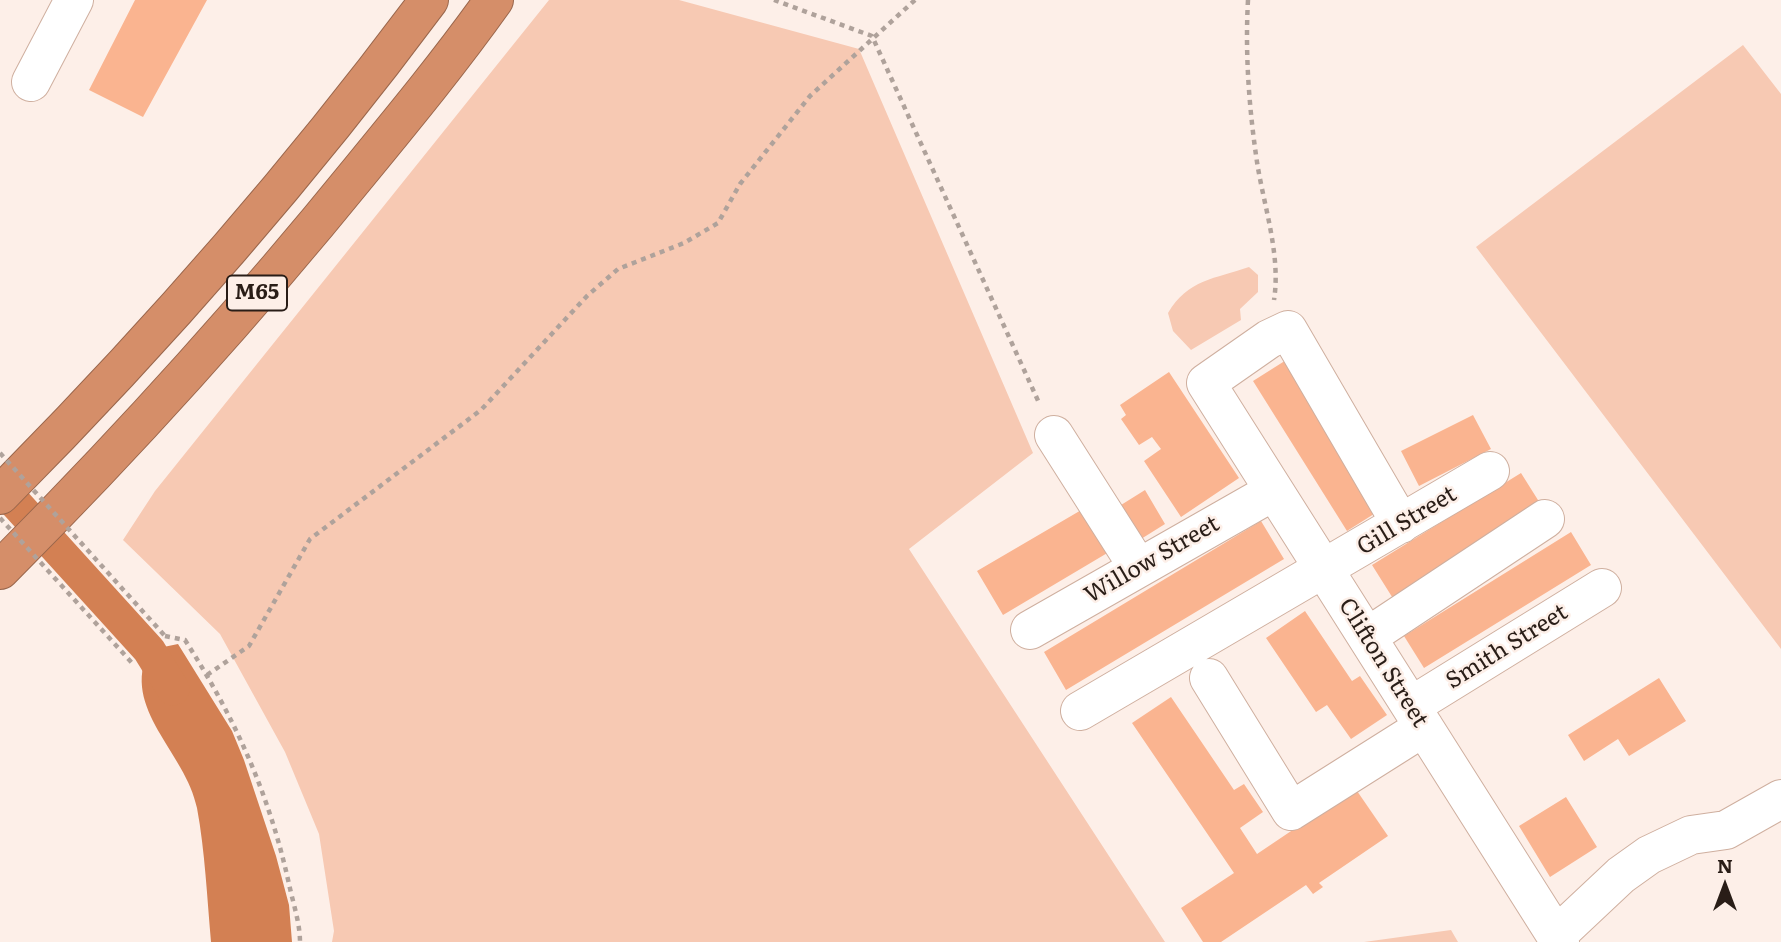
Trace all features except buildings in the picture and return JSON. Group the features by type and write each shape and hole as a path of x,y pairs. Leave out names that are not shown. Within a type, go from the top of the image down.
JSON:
{"highway":[{"name":"M65","path":"0,495 84,411 254,221 429,0"},
{"name":"M65","path":"0,570 114,456 303,241 457,52 495,0"}],"street":[{"path":"31,82 74,0"},
{"path":"1269,339 1288,330 1401,524"},
{"name":"Clifton Street","path":"1269,339 1206,383 1558,939"},
{"path":"1054,435 1138,567"},
{"name":"Gill Street","path":"1080,711 1490,471"},
{"name":"Willow Street","path":"1030,630 1274,491"},
{"path":"1367,637 1545,519"},
{"name":"Smith Street","path":"1209,678 1291,811 1417,717 1602,588"},
{"path":"1558,939 1621,875 1649,855 1691,835 1726,830 1781,799"}],"path":[{"path":"774,0 872,36 1054,435"},
{"path":"207,675 249,646 310,539 481,410 587,296 618,269 684,243 718,223 740,184 810,96 872,36 915,0"},
{"path":"1248,0 1245,45 1255,146 1278,276 1269,339"},
{"path":"0,453 165,636 185,640 207,675 253,765 282,854 300,942"},
{"path":"0,518 133,664"}],"shaded area":[{"path":"549,0 679,0 859,49 1033,453 909,549 1165,942 332,942 334,931 319,834 285,752 220,634 123,540 155,491"},
{"path":"1743,45 1781,94 1781,649 1476,247"},
{"path":"1249,267 1258,275 1258,292 1240,309 1241,320 1191,350 1173,331 1168,313 1184,293 1193,287"},
{"path":"178,644 232,731 244,760 276,856 289,905 292,942 211,942 197,808 191,788 158,730 143,692 142,671 149,650"},
{"path":"1451,930 1458,942 1364,942"}],"waterway":[{"path":"0,486 149,650 173,689"}]}
